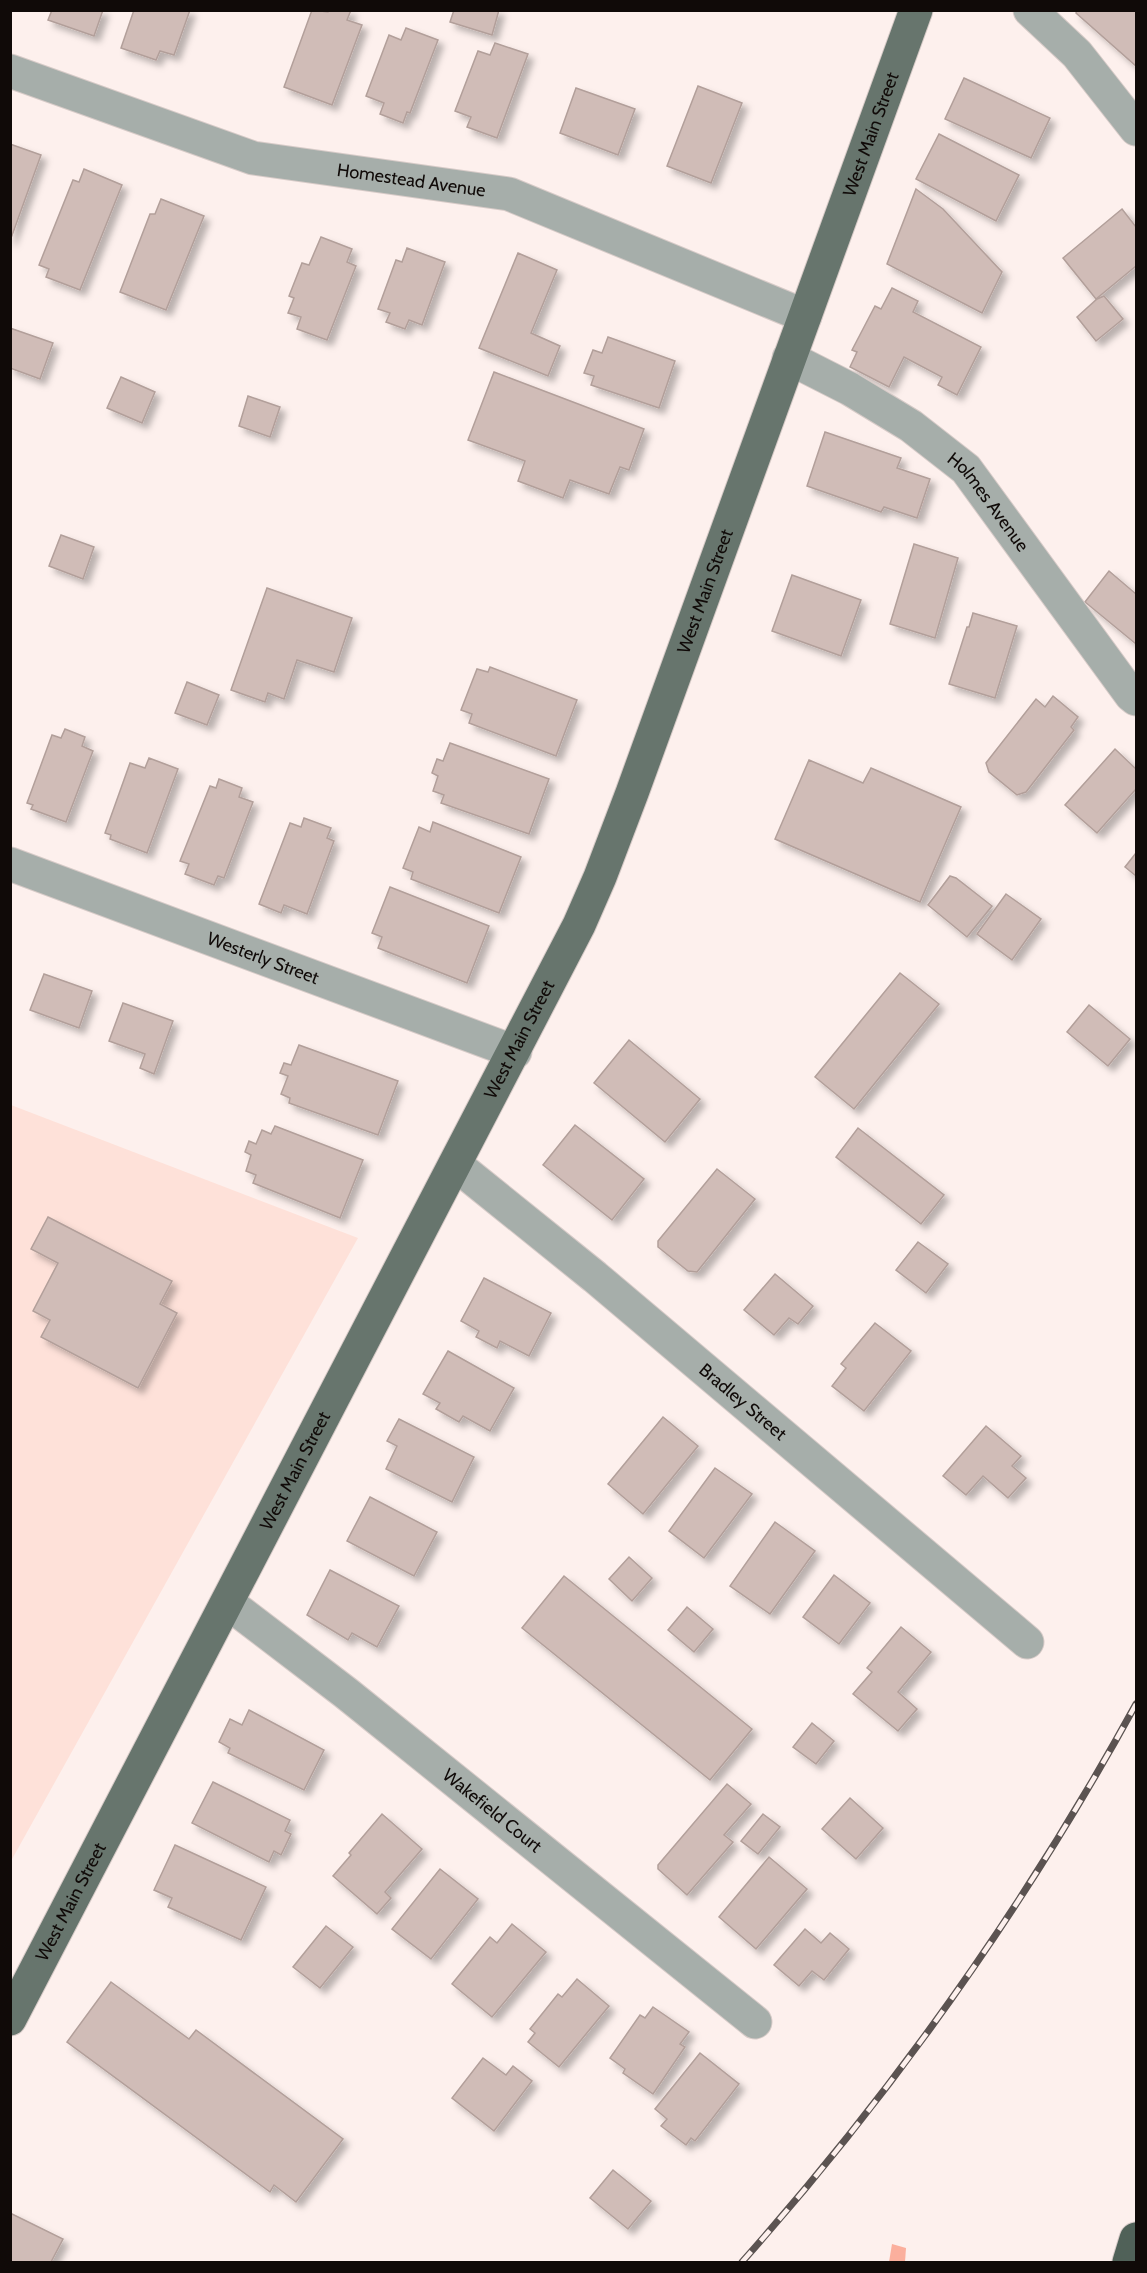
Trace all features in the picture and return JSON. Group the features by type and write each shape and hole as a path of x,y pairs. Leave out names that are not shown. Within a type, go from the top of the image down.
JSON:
{"highway":[{"path":"1129,2262 1137,2239"}],"main road":[{"name":"West Main Street","path":"10,2019 456,1165 561,961 603,870 916,10"}],"street":[{"path":"1030,10 1077,54 1137,129"},
{"name":"Homestead Avenue","path":"10,71 254,158 509,194 805,316"},
{"name":"Holmes Avenue","path":"789,358 850,389 911,426 966,469 1124,685 1137,699"},
{"name":"Westerly Street","path":"10,864 514,1052"},
{"name":"Bradley Street","path":"456,1165 595,1277 1027,1642"},
{"name":"Wakefield Court","path":"228,1603 346,1693 755,2022"}],"shaded area":[{"path":"11,1105 358,1238 11,1861"},
{"path":"892,2244 906,2248 905,2262 889,2262"}],"building":[{"path":"52,10 103,10 94,36 48,20"},
{"path":"134,10 190,10 174,55 160,51 156,60 121,48"},
{"path":"312,10 328,12 329,10 351,10 347,20 362,25 332,105 284,87"},
{"path":"454,10 499,10 492,35 450,22"},
{"path":"1077,10 1136,10 1136,66 1076,13"},
{"path":"406,28 438,40 410,113 407,112 403,123 380,114 384,103 366,96 389,35 401,40"},
{"path":"495,43 528,54 497,138 467,127 471,117 455,111 478,51 490,55"},
{"path":"964,78 1050,118 1031,158 945,119"},
{"path":"698,86 742,103 711,183 667,166"},
{"path":"576,88 635,109 618,155 560,133"},
{"path":"939,134 1019,175 996,221 916,179"},
{"path":"10,144 41,155 10,241"},
{"path":"84,169 122,185 80,290 46,277 49,269 39,265 73,180 79,182"},
{"path":"916,189 943,209 1002,272 982,313 887,264"},
{"path":"161,199 204,216 166,310 120,292 150,214 155,214"},
{"path":"1122,209 1136,227 1136,266 1096,299 1063,258"},
{"path":"321,237 352,249 347,262 356,266 327,340 297,329 301,317 288,313 294,298 289,296 302,263 309,265"},
{"path":"407,248 445,262 422,325 409,320 405,329 386,322 390,313 378,309 396,260 402,262"},
{"path":"518,253 557,270 531,333 560,346 548,376 479,348"},
{"path":"892,288 918,301 913,312 981,347 957,395 938,385 942,377 904,357 889,387 850,367 857,352 852,350 875,306 881,309"},
{"path":"1104,296 1123,319 1096,341 1077,317 1097,299"},
{"path":"10,328 53,343 40,379 10,368"},
{"path":"608,337 675,361 659,408 591,385 594,376 584,373 593,350 602,353"},
{"path":"494,372 644,429 629,470 620,467 609,494 570,480 563,498 518,481 525,461 468,440"},
{"path":"121,377 155,392 142,423 107,408"},
{"path":"248,396 280,407 270,437 239,426"},
{"path":"825,432 901,458 897,468 930,479 917,518 884,507 881,512 807,486"},
{"path":"61,535 94,547 83,579 49,566"},
{"path":"914,544 958,558 935,638 890,624"},
{"path":"1109,571 1136,594 1136,644 1085,602"},
{"path":"792,575 861,600 841,656 772,631"},
{"path":"267,588 352,618 334,672 297,660 284,699 268,693 265,702 231,690"},
{"path":"973,613 1017,626 995,698 949,684"},
{"path":"490,667 577,700 556,756 469,723 472,714 461,710 477,669 488,672"},
{"path":"187,682 219,695 207,725 175,713"},
{"path":"1053,696 1078,717 1071,727 1074,730 1026,792 1017,795 989,772 986,763 1036,699 1045,707"},
{"path":"65,729 85,737 82,746 93,751 66,822 31,809 33,805 27,803 52,735 61,738"},
{"path":"450,743 549,779 529,834 441,803 444,795 433,791 438,776 432,773 437,759 443,761"},
{"path":"1115,749 1136,769 1136,789 1097,833 1065,805"},
{"path":"149,758 178,769 147,853 110,839 111,835 105,833 130,763 145,768"},
{"path":"809,760 863,783 871,768 961,807 920,902 775,839"},
{"path":"219,779 242,788 239,797 253,802 224,878 218,876 214,885 185,874 189,864 180,861 210,786 216,788"},
{"path":"304,818 331,828 327,838 334,841 307,914 284,905 281,913 259,904 290,823 301,827"},
{"path":"433,822 521,857 499,913 411,879 413,872 403,868 419,827 430,832"},
{"path":"1136,853 1136,876 1125,867"},
{"path":"950,876 956,878 992,906 967,937 928,905"},
{"path":"390,887 489,926 467,983 378,948 382,937 372,933"},
{"path":"1006,894 1041,919 1012,960 977,934"},
{"path":"900,973 939,1004 854,1109 815,1077"},
{"path":"44,974 92,991 79,1028 30,1010"},
{"path":"123,1003 173,1021 154,1074 140,1068 145,1054 109,1041"},
{"path":"1089,1005 1130,1039 1108,1066 1067,1032"},
{"path":"629,1040 700,1099 665,1142 594,1083"},
{"path":"299,1045 398,1081 378,1135 289,1103 290,1098 281,1094 288,1076 280,1073 284,1063 291,1065"},
{"path":"575,1125 644,1179 612,1220 543,1165"},
{"path":"275,1126 363,1160 340,1218 253,1183 256,1175 246,1171 251,1155 245,1152 249,1141 256,1144 262,1130 271,1134"},
{"path":"858,1128 944,1195 921,1224 836,1157"},
{"path":"717,1169 755,1199 697,1272 688,1271 658,1247 658,1241"},
{"path":"48,1217 172,1281 160,1304 177,1313 138,1388 41,1337 50,1320 33,1311 58,1263 31,1249"},
{"path":"918,1242 948,1264 926,1293 896,1270"},
{"path":"775,1274 813,1306 798,1324 789,1318 774,1335 744,1310"},
{"path":"484,1278 551,1313 529,1356 500,1341 497,1348 476,1337 479,1331 461,1321"},
{"path":"875,1323 911,1351 864,1411 832,1386 846,1368 841,1364"},
{"path":"448,1351 514,1388 490,1431 463,1416 459,1422 436,1409 440,1403 423,1394"},
{"path":"663,1417 698,1446 643,1514 608,1484"},
{"path":"399,1419 474,1457 452,1502 386,1469 397,1446 387,1441"},
{"path":"986,1426 1021,1456 1012,1466 1026,1478 1008,1498 983,1476 966,1495 943,1476"},
{"path":"715,1468 752,1494 704,1558 669,1531"},
{"path":"370,1497 437,1532 414,1576 347,1541"},
{"path":"775,1522 815,1551 770,1614 730,1586"},
{"path":"629,1557 652,1578 632,1601 609,1579"},
{"path":"330,1570 399,1606 377,1647 352,1633 348,1640 307,1615"},
{"path":"834,1575 870,1603 839,1644 803,1617"},
{"path":"564,1576 752,1729 710,1780 522,1628"},
{"path":"687,1607 713,1629 694,1652 668,1630"},
{"path":"901,1627 931,1652 898,1692 917,1709 898,1731 853,1694 872,1672 867,1668"},
{"path":"249,1710 324,1750 304,1790 228,1753 230,1748 219,1742 230,1719 242,1725"},
{"path":"812,1723 834,1741 816,1764 793,1747"},
{"path":"213,1782 290,1820 285,1831 291,1834 281,1855 274,1851 269,1862 192,1823"},
{"path":"727,1784 751,1804 724,1835 733,1842 687,1895 658,1869 658,1865"},
{"path":"850,1798 883,1828 856,1859 822,1829"},
{"path":"382,1814 422,1849 385,1892 391,1898 377,1914 333,1876"},
{"path":"763,1814 780,1827 758,1854 741,1841"},
{"path":"175,1845 266,1887 241,1940 168,1907 172,1898 154,1890"},
{"path":"769,1857 807,1889 756,1949 719,1917"},
{"path":"440,1869 478,1899 431,1959 392,1929"},
{"path":"512,1924 546,1952 492,2017 452,1984 490,1937 497,1943"},
{"path":"326,1926 353,1947 320,1988 293,1967"},
{"path":"805,1929 821,1943 830,1933 849,1949 824,1980 812,1971 799,1986 774,1965"},
{"path":"577,1979 609,2006 559,2067 528,2042 535,2033 530,2029 558,1994 562,1997"},
{"path":"111,1982 189,2039 196,2030 343,2139 296,2202 274,2185 270,2192 67,2042"},
{"path":"653,2007 689,2032 680,2044 685,2047 653,2094 623,2073 625,2069 610,2058 640,2015 645,2018"},
{"path":"700,2053 739,2084 695,2141 691,2138 686,2145 661,2126 667,2119 655,2109"},
{"path":"483,2058 506,2075 513,2066 532,2081 494,2131 452,2098"},
{"path":"613,2170 651,2201 628,2229 590,2198"},
{"path":"10,2213 63,2239 51,2262 10,2262"}],"railway":[{"path":"742,2262 852,2131 955,1994 1049,1852 1136,1704"}]}
